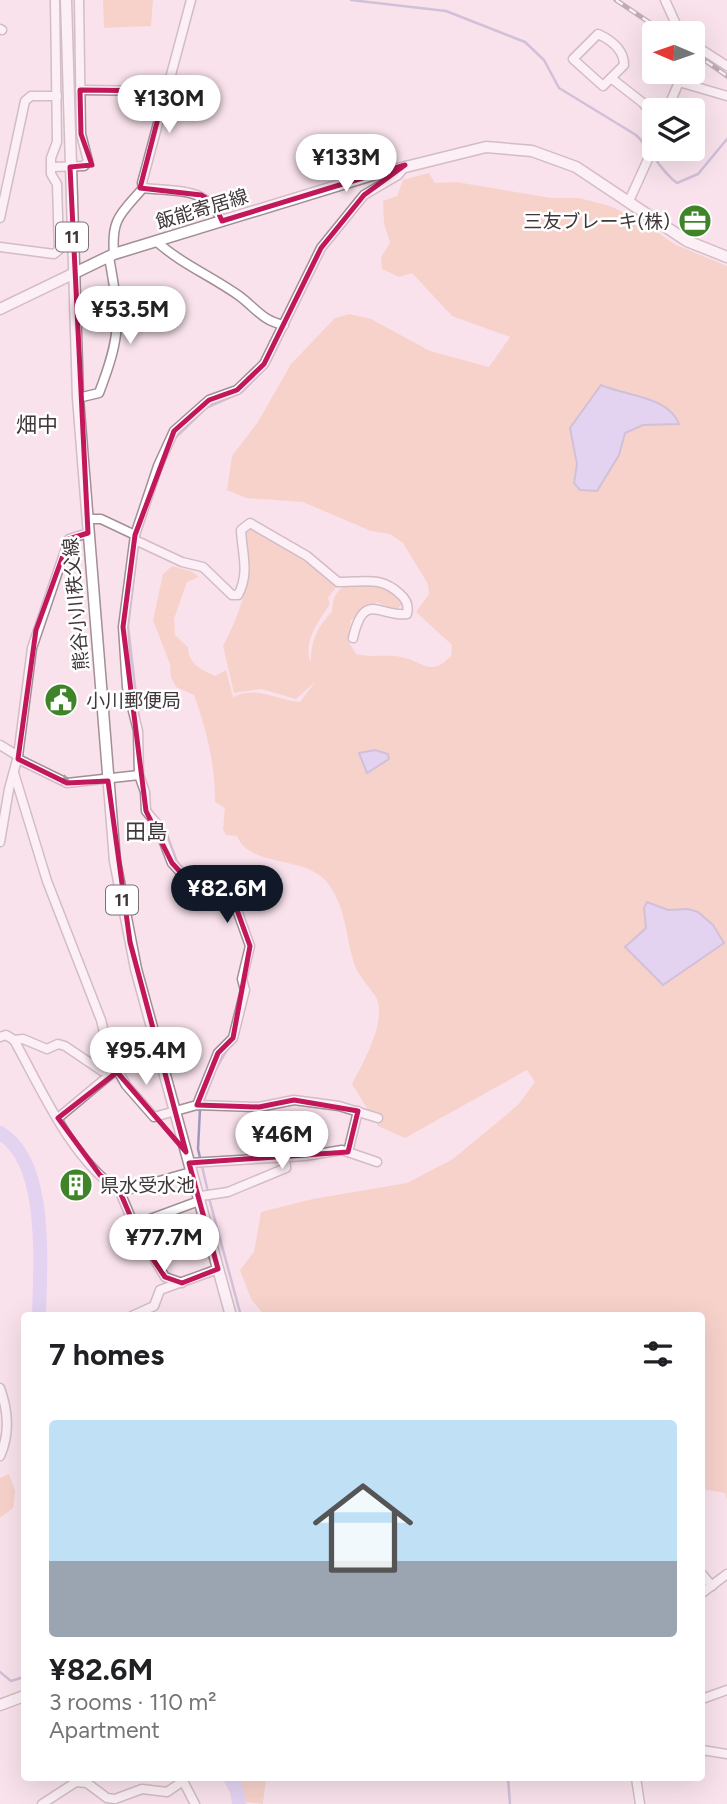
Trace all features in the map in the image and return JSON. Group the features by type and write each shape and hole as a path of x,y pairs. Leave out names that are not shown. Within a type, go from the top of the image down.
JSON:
{"main road":[{"name":"熊谷小川秩父線","path":"66,0 72,273 78,398 116,861 128,931 230,1312"},
{"name":"飯能寄居線","path":"0,309 72,273 156,241 405,165 475,148 524,150 576,167 687,241 727,257"},
{"path":"0,1705 21,1697"}],"street":[{"path":"0,247 54,254 59,250 57,184 51,174 51,158 57,142 55,0"},
{"path":"52,167 84,166 88,161 81,134 79,0"},
{"path":"78,398 99,393 118,336 112,231 115,221 143,188 165,91 191,0"},
{"path":"665,0 675,21"},
{"path":"598,34 611,40 624,59 625,65 611,79 603,86 573,59 598,34"},
{"path":"705,52 727,66"},
{"path":"611,79 642,102"},
{"path":"672,98 679,82 727,96"},
{"path":"80,90 165,91"},
{"path":"0,218 26,101 31,96 57,96"},
{"path":"629,201 648,161"},
{"path":"197,1105 218,1053 233,1038 245,990 242,979 250,946 237,910 212,893 196,889 172,863 157,824 146,811 145,792 139,775 138,731 127,687 123,627 135,537 158,466 174,431 209,400 244,384 264,364 321,248 335,228 364,195 398,175 405,165"},
{"path":"143,188 201,195 214,203 222,221"},
{"path":"156,241 168,252 240,296 260,316 284,325"},
{"path":"87,519 101,519 182,562 203,566 232,595 238,595 244,581 246,567 241,530 250,523 307,556 338,582 379,580 389,584 405,599 407,614 376,609 365,612 359,618 352,638"},
{"path":"0,842 18,758 27,674 36,630 69,539 74,535 88,533"},
{"path":"0,745 18,758 68,783 139,775"},
{"path":"14,773 47,881 115,1072 154,1117 197,1105 260,1107 293,1100 358,1111 378,1118"},
{"path":"2,1034 14,1041 58,1118 100,1175 120,1192 134,1225 165,1277 182,1283"},
{"path":"14,1041 23,1039 47,1049 58,1044 65,1046 102,1071 115,1072"},
{"path":"58,1118 115,1072"},
{"path":"348,1153 358,1111"},
{"path":"120,1192 190,1167 342,1150 377,1162"},
{"path":"134,1225 200,1198 228,1192 286,1168 285,1157"},
{"path":"141,1312 154,1306 160,1290 218,1269"},
{"path":"0,1388 5,1441 0,1456"},
{"path":"705,1591 727,1574"},
{"path":"705,1578 712,1586"},
{"path":"705,1698 727,1690"},
{"path":"705,1751 727,1755"},
{"path":"42,1804 76,1782 87,1783 107,1798 115,1799 142,1788 167,1792 181,1781"},
{"path":"183,1781 195,1804"},
{"path":"636,1781 640,1804"}],"highlighted area":[{"path":"80,90 165,91 140,188 201,195 214,203 222,221 405,165 364,195 321,248 264,364 237,390 209,400 174,431 135,535 123,627 146,811 172,863 196,889 237,910 250,946 233,1038 218,1053 197,1105 259,1107 294,1100 358,1111 348,1152 189,1163 218,1269 182,1283 165,1277 142,1243 120,1192 100,1175 58,1118 117,1072 186,1152 130,942 108,781 67,783 18,759 36,630 69,539 88,533 70,167 92,165 81,134"}],"shaded area":[{"path":"103,0 153,0 151,26 104,28"},
{"path":"429,173 435,183 456,182 551,198 579,198 610,206 643,222 674,244 727,266 727,1500 725,1493 705,1490 705,1312 262,1312 251,1299 240,1270 254,1252 261,1212 313,1199 407,1183 453,1159 518,1105 535,1082 527,1070 405,1138 378,1126 352,1084 375,1033 378,1002 355,966 338,900 325,880 315,872 253,853 243,846 237,836 226,835 223,829 225,808 215,802 212,761 199,708 194,695 176,687 153,620 163,574 172,566 191,571 199,577 187,582 174,619 175,635 188,647 193,662 215,676 226,670 233,697 250,692 300,702 315,682 296,699 261,689 234,693 223,646 245,592 248,565 246,534 248,530 255,529 306,560 337,586 328,598 330,604 310,640 311,663 316,636 322,623 332,612 337,592 350,584 388,586 402,605 395,610 377,602 351,620 348,641 356,654 401,657 432,667 444,663 451,656 452,645 416,612 429,594 428,584 403,543 390,534 371,531 303,502 246,498 227,490 232,456 258,422 291,364 335,318 349,314 371,319 430,351 489,367 510,337 452,316 412,273 399,277 382,269 381,257 390,243 384,223 383,201 397,196 403,180"},
{"path":"601,385 656,402 674,415 679,424 643,425 625,433 619,455 597,491 580,490 574,483 577,464 570,428"},
{"path":"375,750 388,754 389,759 367,773 359,753"},
{"path":"647,902 668,910 688,909 698,912 713,925 724,943 663,985 625,947 646,928 644,908"},
{"path":"9,1474 15,1491 13,1508 0,1518 0,1478"},
{"path":"236,1781 266,1781 263,1804 245,1802"}],"waterway":[{"path":"351,0 446,11 525,42 544,60 559,88 636,135 677,183 698,174 727,139"},
{"path":"270,361 299,301"},
{"path":"174,439 206,408 242,392 266,367"},
{"path":"146,514 163,464"},
{"path":"138,544 128,626 139,721"},
{"path":"149,803 151,813 163,824 177,862 196,883"},
{"path":"217,1067 228,1048"},
{"path":"203,1102 213,1076"},
{"path":"200,1109 198,1149 208,1192"},
{"path":"0,1133 16,1147 27,1166 34,1190 40,1244 39,1312"},
{"path":"209,1198 240,1312"},
{"path":"0,1672 11,1681 21,1678"},
{"path":"232,1781 239,1804"},
{"path":"508,1781 510,1804"}],"railway":[{"path":"616,0 647,21"},
{"path":"705,60 727,76"}],"place":[{"name":"三友ブレーキ(株)","path":"695,221"},
{"name":"小川郵便局","path":"61,700"},
{"name":"県水受水池","path":"76,1185"}],"district":[{"name":"畑中","path":"37,424"},
{"name":"田島","path":"146,831"}]}
